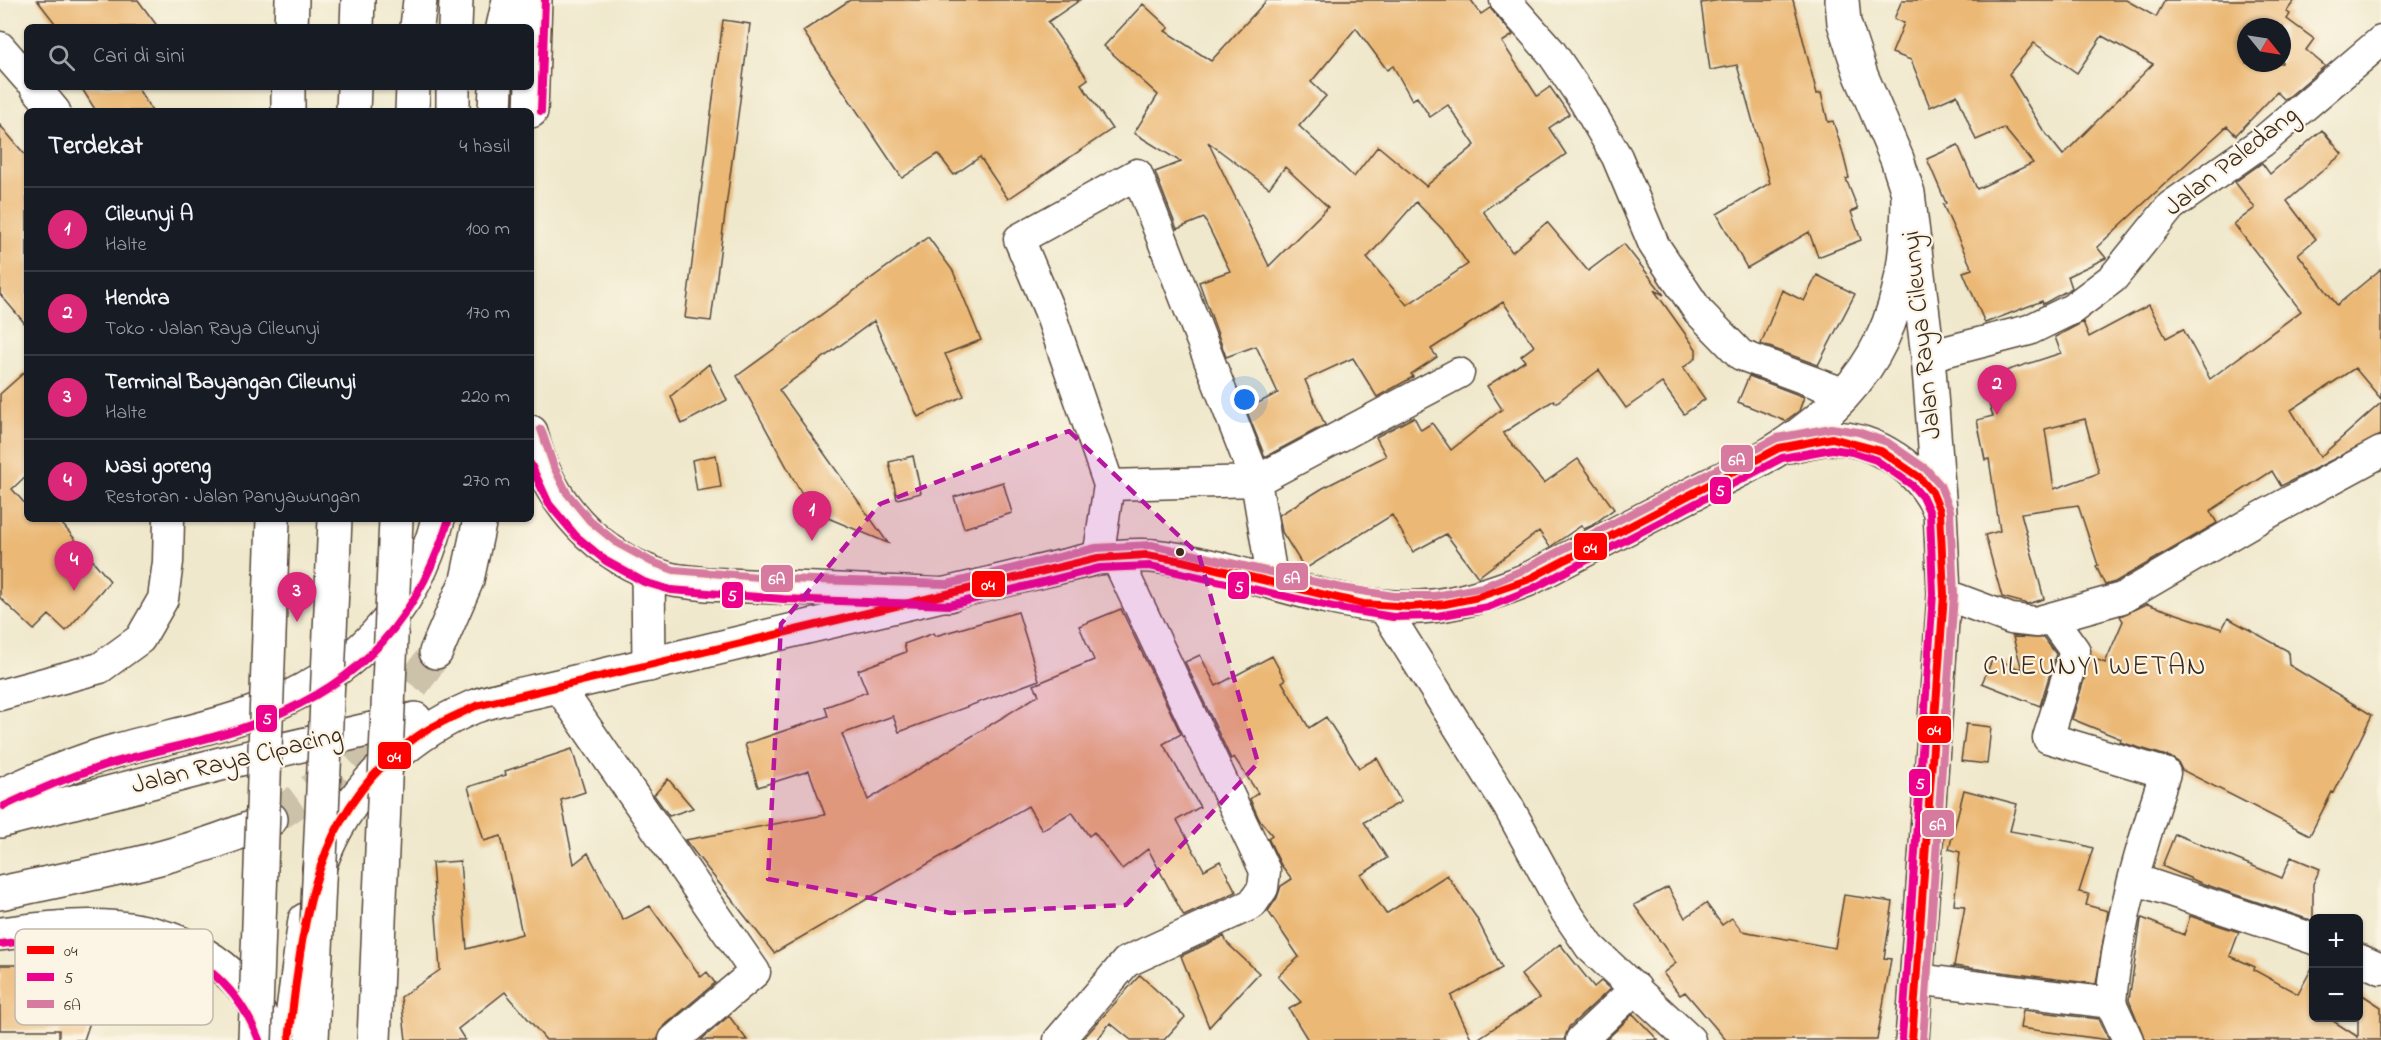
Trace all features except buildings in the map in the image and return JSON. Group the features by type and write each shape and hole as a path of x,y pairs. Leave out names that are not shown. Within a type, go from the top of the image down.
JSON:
{"highway":[{"path":"291,0 291,24"},
{"path":"357,24 358,0"},
{"path":"417,24 420,0"},
{"path":"455,24 456,0"},
{"path":"504,24 510,0"},
{"path":"534,28 535,0"},
{"name":"Jalan Raya Cileunyi","path":"1842,0 1844,23 1861,75 1897,159 1908,193 1928,356 1940,512 1944,594 1912,1040"},
{"path":"288,90 288,108"},
{"path":"353,108 354,90"},
{"path":"412,108 413,90"},
{"path":"453,90 453,108"},
{"path":"495,108 496,90"},
{"path":"531,108 532,90"},
{"path":"289,1040 305,917 322,858 354,801 396,754 442,722 476,706 1107,558 1151,555 1382,605 1436,606 1486,597 1527,580 1779,448 1824,416 1846,394 1881,345 1894,311 1908,236 1908,193"},
{"path":"1779,448 1832,438 1855,442 1881,451 1919,477 1932,492 1940,512"},
{"path":"534,441 544,471 558,499 583,528 611,552 648,572 672,580 706,584 949,595"},
{"path":"255,1040 273,522"},
{"path":"312,1040 335,522"},
{"path":"374,1040 396,522"},
{"path":"0,796 49,773 117,750 244,716 313,686 344,665 388,622 407,596 421,571 437,522"},
{"path":"436,652 467,580 479,522"},
{"path":"648,572 649,664"},
{"name":"Jalan Raya Cipacing","path":"0,821 232,760 476,706"},
{"path":"0,893 171,856 218,842 271,819"},
{"path":"44,929 79,925 109,925 131,929"},
{"path":"0,934 15,932"},
{"path":"213,960 244,990 260,1012 270,1040"}],"street":[{"path":"1505,0 1551,52 1582,99 1617,157 1654,245 1698,311 1741,355 1846,394"},
{"name":"Jalan Paledang","path":"1928,356 2029,330 2072,309 2113,278 2171,206 2262,141 2381,41"},
{"path":"0,47 24,75"},
{"path":"38,90 52,108"},
{"path":"1059,1040 1126,962 1252,904 1263,888 1265,872 1107,558 1109,485 1049,310 1019,239 1137,174 1256,481 1273,583"},
{"path":"1109,485 1256,481 1459,373"},
{"path":"1944,594 2011,619 2036,622 2122,598 2252,522 2381,452"},
{"path":"0,695 100,668 140,639 163,598 168,562 169,522"},
{"path":"1382,605 1508,806 1564,909 1590,947 1690,1040"},
{"path":"2052,619 2075,651 2048,738 2165,773 2134,879 2114,968 2111,1003 2128,1040"},
{"path":"558,686 755,972 674,1040"},
{"path":"2134,879 2309,938"},
{"path":"2363,961 2381,969"},
{"path":"1916,979 2111,1003"},
{"path":"1581,1040 1636,988"}],"highlighted area":[{"path":"1069,431 1199,555 1258,763 1126,905 951,913 768,879 781,624 880,504"}],"tunnel":[{"path":"271,819 321,783 362,745 400,702 436,652"}],"transit line":[{"name":"5","path":"541,111 545,0"},
{"name":"6A","path":"541,429 554,467 567,493 590,521 617,543 652,562 674,570 784,579 948,584 1096,548 1151,545 1342,588 1394,596 1435,596 1483,587 1523,570 1777,438 1831,428 1858,432 1887,442 1926,469 1940,485 1950,510 1954,595 1923,1040"},
{"name":"04","path":"289,1040 300,954 308,913 318,874 333,836 353,801 380,768 422,733 476,706 1098,558 1146,555 1183,561 1363,604 1411,607 1445,604 1478,597 1527,580 1779,448 1832,438 1881,451 1919,477 1932,492 1940,511 1944,594 1912,1040"},
{"name":"5","path":"534,472 549,504 576,536 606,561 644,582 671,590 783,599 950,605 1100,568 1150,566 1338,608 1393,617 1437,616 1488,607 1532,589 1782,458 1832,449 1852,452 1876,460 1912,485 1923,498 1930,513 1933,594 1902,1039"},
{"name":"5","path":"4,806 93,769 217,736 273,716 309,699 341,679 369,655 394,628 415,597 433,562 448,522"},
{"name":"5","path":"1,944 15,942"},
{"name":"5","path":"213,974 239,1002 259,1040"}],"place":[{"name":"Hendra","path":"1997,415"},
{"name":"Cileunyi A","path":"812,541"},
{"name":"Nasi goreng","path":"74,591"},
{"name":"Terminal Bayangan Cileunyi","path":"297,622"}],"district":[{"name":"CILEUNYI WETAN","path":"2095,667"}]}
